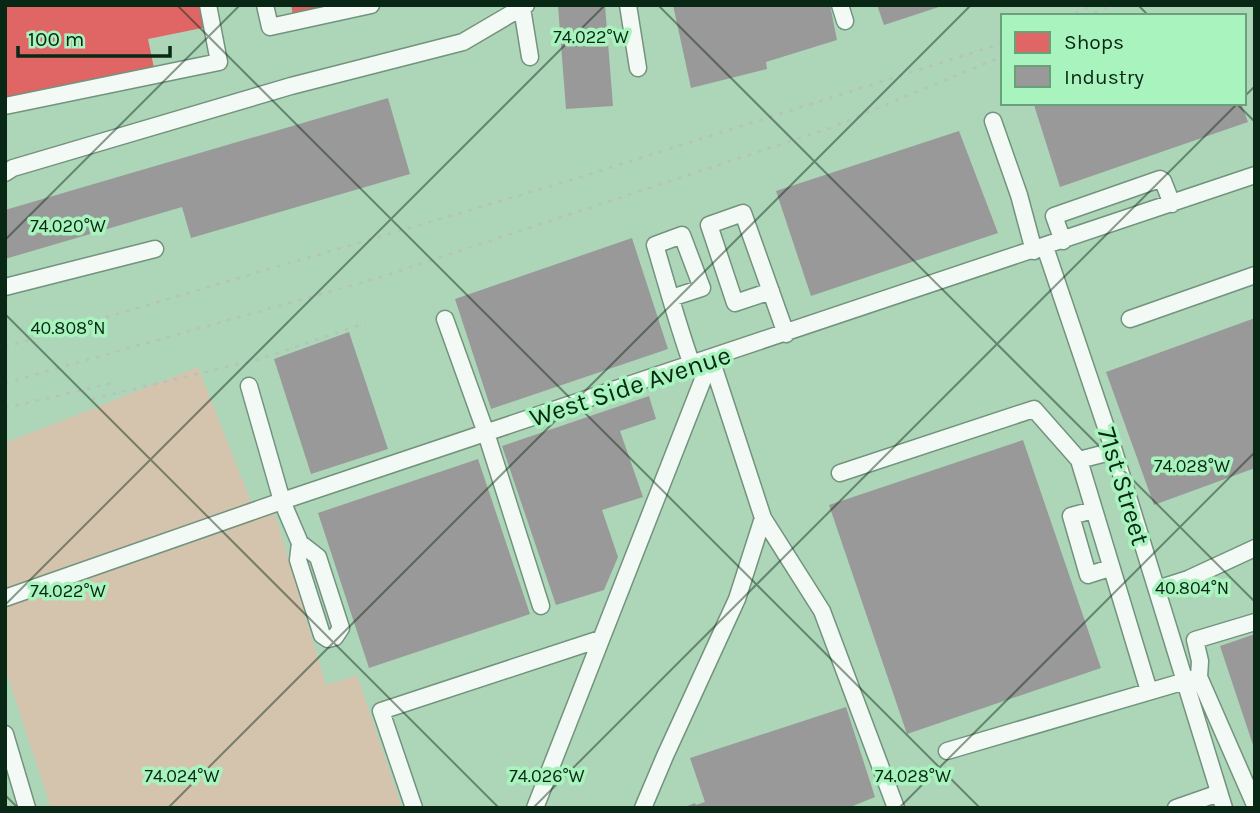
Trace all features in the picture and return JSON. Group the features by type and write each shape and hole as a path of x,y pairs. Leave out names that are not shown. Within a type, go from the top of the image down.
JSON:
{"street":[{"path":"5,106 219,62 208,5"},
{"path":"265,5 270,27 371,5"},
{"path":"628,5 638,68"},
{"path":"5,173 13,168 291,86 463,42 524,6 530,57"},
{"name":"71st Street","path":"993,121 1027,225 1040,249 1114,451 1174,646 1192,680 1221,801"},
{"name":"West Side Avenue","path":"5,598 282,501 1255,175"},
{"path":"1027,225 1160,179 1171,204"},
{"path":"771,291 736,303 709,225 743,213 771,291 786,334"},
{"path":"1054,216 1063,241"},
{"path":"5,288 155,249"},
{"path":"1130,319 1255,275"},
{"path":"671,298 692,365"},
{"path":"445,319 486,433 541,606"},
{"path":"711,359 762,518 822,611 896,808"},
{"path":"535,808 711,359"},
{"path":"248,386 282,501 300,543 318,557 341,628 335,637 328,639 322,635 298,560 300,543"},
{"path":"839,474 1034,409 1079,460 1149,691"},
{"path":"1079,460 1114,451"},
{"path":"1093,510 1070,516 1088,575 1110,568"},
{"path":"643,808 664,756 737,599 762,518"},
{"path":"1157,589 1188,579 1255,548"},
{"path":"1174,646 1255,622"},
{"path":"414,808 381,710 600,639"},
{"path":"1195,640 1200,660 1192,680 1255,805"},
{"path":"947,751 1192,680"},
{"path":"5,734 27,808"},
{"path":"1176,808 1221,801"}],"shaded area":[{"path":"198,367 254,509 272,504 326,685 357,675 402,808 51,808 5,668 5,443"}],"building: Shops":[{"path":"5,5 202,5 207,27 148,39 154,68 5,98"},
{"path":"291,5 332,5 332,6 293,15"}],"building: Industry":[{"path":"605,5 613,106 566,109 558,6"},
{"path":"673,5 830,5 837,40 766,62 767,69 691,88"},
{"path":"877,5 942,5 942,6 884,25"},
{"path":"388,98 410,174 191,238 182,207 5,259 5,210"},
{"path":"1034,105 1242,105 1248,122 1060,187"},
{"path":"959,131 998,233 811,296 776,191"},
{"path":"632,238 668,349 491,409 455,299"},
{"path":"1255,318 1255,468 1154,505 1106,372"},
{"path":"349,332 388,449 311,474 274,359"},
{"path":"649,396 656,419 620,431 643,497 602,510 618,557 604,590 556,605 502,446"},
{"path":"1023,440 1101,668 907,734 829,505"},
{"path":"478,459 530,614 369,668 318,513"},
{"path":"1255,634 1255,748 1254,748 1220,646"},
{"path":"846,707 875,797 848,808 682,808 705,802 690,758"}],"railway":[{"path":"1090,14 1116,5"},
{"path":"1071,14 1094,6"},
{"path":"5,347 565,182 1001,44"},
{"path":"5,383 378,278 830,128 1001,57"},
{"path":"92,399 260,359 366,323"},
{"path":"5,408 113,383"}]}
